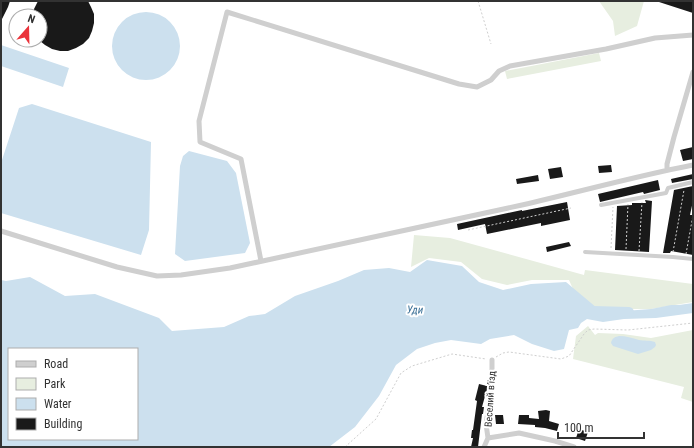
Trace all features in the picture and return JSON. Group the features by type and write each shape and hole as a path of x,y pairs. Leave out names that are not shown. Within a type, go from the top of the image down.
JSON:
{"street":[{"path":"261,261 241,159 200,142 200,120 227,12 459,84 477,87 491,80 499,71 510,66 606,49 655,38 693,35"},
{"path":"667,170 672,144 693,72"},
{"path":"1,231 117,267 157,276 181,276 230,268 529,204 693,165"},
{"path":"601,205 666,193 668,188 693,182"},
{"path":"585,252 693,259"},
{"name":"Веселий в’їзд","path":"488,438 486,424 490,400 492,360"},
{"path":"484,447 488,438 520,433 574,447"}],"path":[{"path":"478,1 491,44"},
{"path":"672,257 686,184"},
{"path":"639,255 642,197"},
{"path":"626,254 628,200"},
{"path":"611,254 613,203"},
{"path":"468,230 571,208"},
{"path":"685,258 693,215"},
{"path":"344,447 376,419 401,373 412,366 452,354 492,360 503,353 509,352 561,359 569,356 588,330 628,330 693,323"}],"green space":[{"path":"599,1 644,1 637,26 615,36 613,21"},
{"path":"599,53 601,61 507,79 505,71"},
{"path":"414,235 450,238 584,275 585,270 693,284 693,302 651,309 614,309 580,305 569,280 532,280 507,285 482,279 461,262 429,258 411,267"},
{"path":"588,326 595,335 598,333 623,334 651,338 693,330 693,402 681,398 684,387 573,359 576,336"}],"water":[{"path":"146,12 159,15 170,22 177,33 180,46 177,59 170,70 159,77 146,80 133,77 122,70 115,59 112,46 115,33 122,22 133,15"},
{"path":"1,45 69,68 63,87 1,66"},
{"path":"32,104 151,142 149,230 141,255 1,213 1,163 19,108"},
{"path":"189,151 227,161 236,173 250,243 245,253 185,261 175,254 180,166 183,156"},
{"path":"427,260 462,266 479,282 503,290 531,284 566,282 597,308 609,312 651,309 693,303 693,313 656,318 624,319 603,322 587,319 581,323 578,328 569,330 564,349 554,351 532,344 514,335 490,339 481,344 451,340 417,349 396,365 379,396 355,427 329,447 1,447 1,280 6,281 30,277 65,296 95,294 159,318 172,331 224,327 249,316 265,314 295,296 364,270 389,268 410,272"},
{"path":"619,336 653,341 656,345 651,350 638,354 613,346 611,343 612,340"}],"building":[{"path":"1,1 10,1 1,21"},
{"path":"38,1 88,1 94,14 94,23 89,38 83,44 68,51 52,49 48,47 48,8 34,8"},
{"path":"693,1 693,13 659,2"},
{"path":"693,147 693,159 683,161 680,150"},
{"path":"611,165 612,172 599,173 598,166"},
{"path":"561,167 563,177 550,179 548,169"},
{"path":"693,174 693,179 672,183 671,179"},
{"path":"538,175 539,181 517,184 516,179"},
{"path":"658,180 660,190 644,194 643,192 600,202 598,194"},
{"path":"693,186 693,201 690,215 693,215 693,255 671,251 670,253 663,253 674,190"},
{"path":"645,200 652,201 649,252 615,250 617,206 632,205 632,203 646,203"},
{"path":"567,202 570,220 541,226 541,223 487,234 485,224 458,230 457,224"},
{"path":"569,242 571,246 547,252 546,247"},
{"path":"479,384 487,386 487,389 482,407 484,407 478,447 471,447 473,438 471,438 472,430 477,401 475,400"},
{"path":"538,411 550,411 549,421 559,424 557,431 535,427 535,425 518,424 519,415 529,415 529,418 539,419"},
{"path":"495,415 503,415 504,424 496,424"},
{"path":"579,429 588,432 585,441 576,438"}],"waterway":[{"name":"Уди","path":"593,311 629,312"}]}
